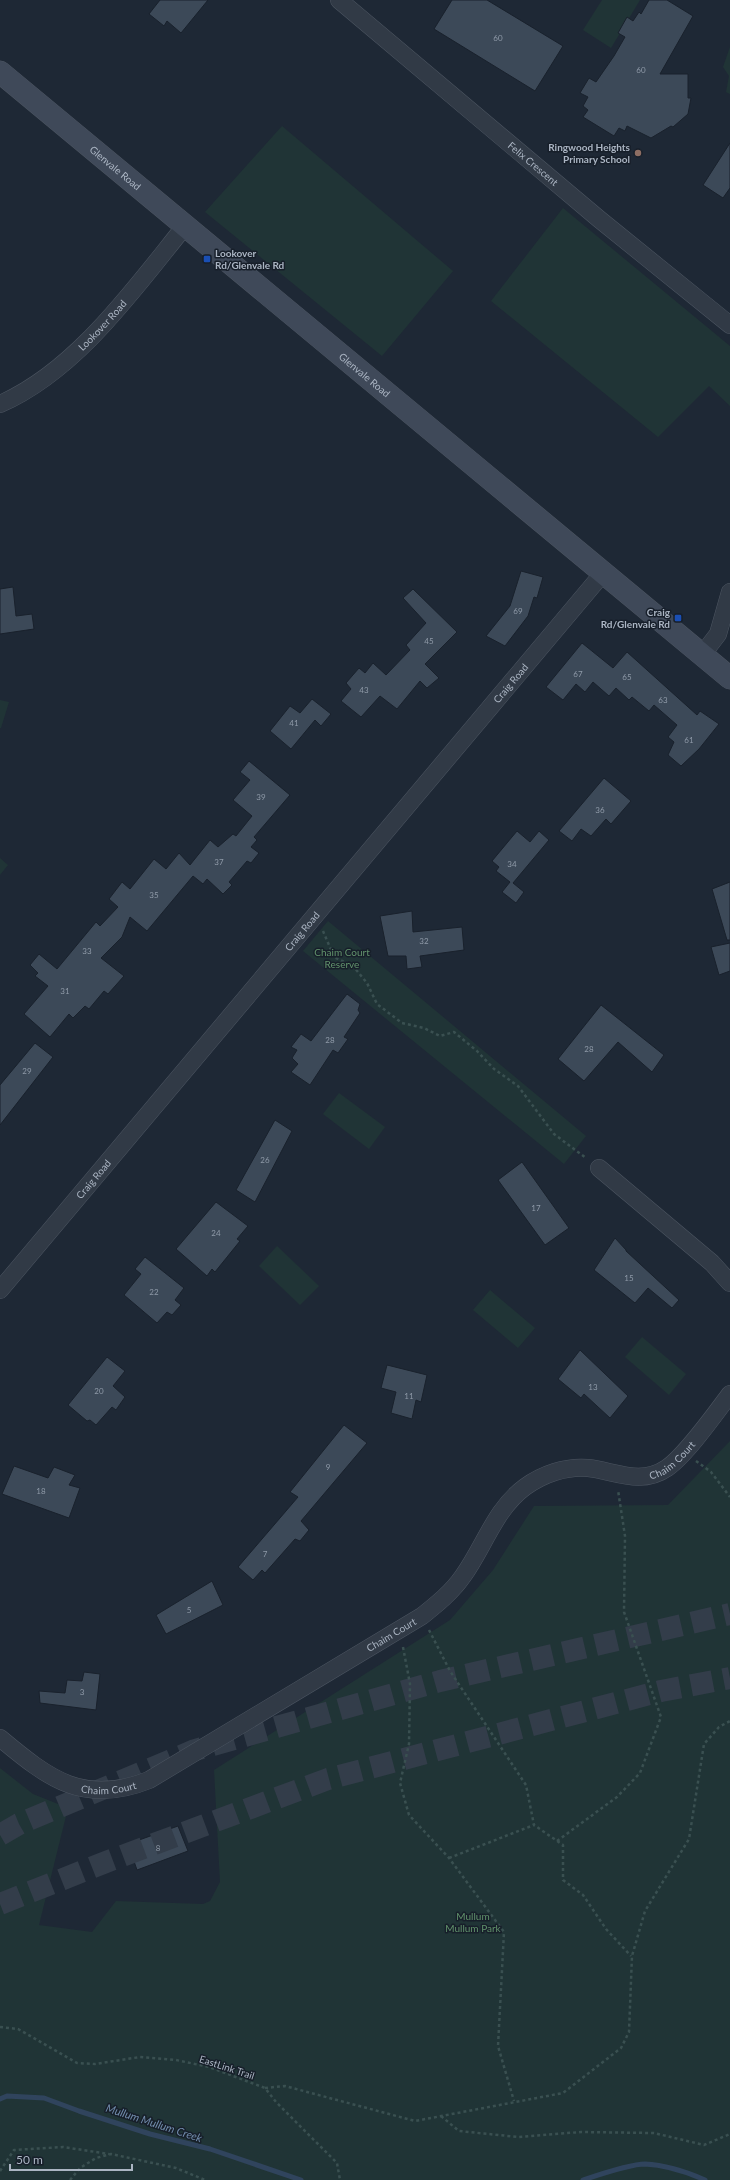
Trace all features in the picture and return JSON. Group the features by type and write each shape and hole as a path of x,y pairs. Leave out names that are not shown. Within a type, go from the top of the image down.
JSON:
{"street":[{"name":"Felix Crescent","path":"339,0 599,219 730,325"},
{"name":"Glenvale Road","path":"0,72 730,678"},
{"name":"Lookover Road","path":"0,404 40,382 77,352 125,299 185,226"},
{"name":"Craig Road","path":"0,1290 604,572"},
{"path":"702,655 718,634 730,592"},
{"path":"599,1168 712,1263 730,1283"},
{"name":"Chaim Court","path":"0,1738 46,1774 68,1784 93,1790 122,1790 157,1776 422,1616 447,1595 463,1576 502,1511 525,1487 544,1476 567,1469 589,1468 639,1478 659,1472 670,1466 683,1452 730,1394"}],"path":[{"path":"316,916 334,957 353,966 367,983 377,1004 402,1023 424,1028 440,1036 454,1032 477,1051 494,1069 518,1086 554,1134 599,1168"},
{"path":"683,1452 711,1472 730,1497"},
{"path":"557,1841 617,1797 640,1773 661,1717 624,1612 625,1536 615,1474"},
{"path":"422,1616 450,1671 526,1785 534,1825 563,1846 563,1880 583,1895 606,1929 632,1956"},
{"path":"399,1629 410,1684 409,1744 400,1783 409,1815 449,1858 504,1932 498,2046 514,2101"},
{"path":"266,2088 285,2086 416,2121 514,2101 563,2093 621,2048 629,2032 632,1956 645,1911 688,1839 704,1744 719,1727 730,1721"},
{"path":"449,1858 534,1825"},
{"name":"EastLink Trail","path":"0,2027 18,2029 77,2063 95,2064 140,2057 176,2060 209,2067 266,2088 276,2102 338,2163 340,2180"},
{"path":"441,2116 460,2131 518,2137 581,2132 654,2133 704,2145 730,2134"},
{"path":"0,2171 14,2150 63,2146 111,2154 176,2168 205,2180"},
{"path":"70,2180 80,2168 96,2158 111,2154"}],"green space":[{"path":"602,0 640,0 611,48 583,30"},
{"path":"730,47 730,94 726,92 729,76 723,67"},
{"path":"282,126 453,271 382,356 205,212"},
{"path":"563,208 730,346 730,406 709,386 658,437 491,301"},
{"path":"0,700 9,702 1,728 0,728"},
{"path":"0,858 8,865 0,875"},
{"name":"Chaim Court Reserve","path":"328,921 586,1136 564,1164 303,951"},
{"path":"339,1093 385,1127 369,1149 323,1114"},
{"path":"277,1246 319,1286 300,1305 259,1266"},
{"path":"490,1290 535,1328 518,1348 473,1310"},
{"path":"642,1337 686,1374 669,1395 625,1357"},
{"name":"Mullum Mullum Park","path":"730,1441 730,2180 0,2180 0,1768 33,1794 68,1808 39,1925 92,1932 116,1901 203,1904 210,1901 220,1882 214,1770 450,1620 493,1570 534,1506 668,1505"}],"building":[{"path":"160,0 208,0 181,33 167,21 164,26 149,14"},
{"path":"452,0 487,0 563,46 535,91 434,29"},
{"path":"649,0 667,0 693,16 660,74 688,74 688,98 691,98 688,114 673,127 671,126 651,138 627,126 625,131 619,128 614,136 583,117 588,110 583,106 588,97 580,93 589,78 596,82 614,56 625,37 618,33 627,17 633,21 639,12 641,14"},
{"path":"730,143 730,188 723,198 703,185"},
{"path":"521,571 543,577 537,598 534,597 528,616 505,646 486,636 510,606"},
{"path":"13,587 16,616 32,614 34,629 0,634 0,589"},
{"path":"413,589 457,632 425,664 439,678 427,688 420,681 397,709 380,696 361,717 341,701 351,689 346,683 359,668 365,673 373,663 386,675 410,650 406,645 426,623 403,598"},
{"path":"582,643 613,668 627,652 697,715 700,711 719,724 699,749 681,766 668,755 674,742 668,737 677,725 654,705 649,711 632,697 629,700 616,688 609,696 593,682 585,692 576,684 563,700 546,687"},
{"path":"312,699 331,714 321,726 315,720 291,749 270,731 290,706 300,713"},
{"path":"249,761 290,795 254,837 257,840 251,847 259,853 251,863 247,861 229,882 232,885 223,894 207,879 203,884 193,876 147,931 130,917 122,937 101,958 124,976 108,994 104,991 89,1009 85,1006 73,1018 69,1014 50,1037 24,1014 48,986 35,976 38,973 30,965 39,954 57,969 96,922 100,926 118,907 109,899 122,882 130,889 154,859 166,869 179,853 190,865 210,840 218,847 233,834 236,836 252,816 233,800 250,780 240,772"},
{"path":"604,778 631,801 611,824 606,819 591,836 581,829 572,841 559,831"},
{"path":"517,831 530,842 539,831 549,840 513,883 524,892 516,903 502,892 510,882 496,871 499,867 492,861"},
{"path":"730,882 730,940 727,940 712,889"},
{"path":"412,911 413,932 462,927 464,950 420,956 422,967 407,969 406,956 388,956 380,916"},
{"path":"730,943 730,971 719,975 711,947"},
{"path":"347,994 360,1004 358,1010 360,1013 344,1037 348,1039 338,1053 333,1050 310,1085 291,1072 298,1064 292,1058 297,1050 291,1047 301,1034 311,1041"},
{"path":"601,1005 664,1055 652,1072 618,1042 584,1081 558,1059"},
{"path":"35,1043 53,1057 0,1125 0,1085"},
{"path":"275,1120 292,1131 255,1202 236,1190"},
{"path":"522,1162 569,1228 545,1245 498,1180"},
{"path":"216,1202 248,1226 237,1239 240,1241 215,1272 212,1269 207,1276 176,1249"},
{"path":"615,1238 626,1251 679,1300 672,1308 648,1288 635,1303 594,1270"},
{"path":"145,1257 184,1288 175,1300 181,1305 172,1315 167,1312 157,1323 124,1295 141,1274 135,1269"},
{"path":"580,1350 628,1396 610,1418 584,1394 581,1398 558,1379"},
{"path":"107,1357 125,1371 113,1386 125,1397 116,1410 112,1407 96,1425 90,1420 87,1421 68,1405"},
{"path":"387,1365 427,1375 421,1402 416,1400 412,1419 391,1413 396,1392 381,1388"},
{"path":"344,1425 367,1443 301,1521 309,1530 300,1541 295,1539 265,1573 262,1570 253,1580 238,1567 298,1497 290,1492"},
{"path":"14,1466 48,1478 54,1467 75,1475 69,1485 80,1488 69,1518 2,1494"},
{"path":"212,1581 223,1605 166,1634 156,1615"},
{"path":"84,1672 100,1674 96,1710 40,1703 39,1691 65,1693 67,1680 82,1681"},
{"path":"178,1826 188,1851 137,1870 128,1844"}],"waterway":[{"name":"Mullum Mullum Creek","path":"0,2099 7,2096 44,2098 150,2134 210,2149 301,2180"},
{"name":"Mullum Mullum Creek","path":"583,2180 639,2164 676,2169 705,2180"}],"tunnel":[{"path":"0,1835 19,1824 195,1750 440,1681 730,1614"},
{"path":"0,1904 106,1862 328,1779 661,1691 730,1678"}],"place":[{"name":"Ringwood Heights Primary School","path":"638,153"},
{"name":"Lookover Rd/Glenvale Rd","path":"207,259"},
{"name":"Craig Rd/Glenvale Rd","path":"678,618"}]}
